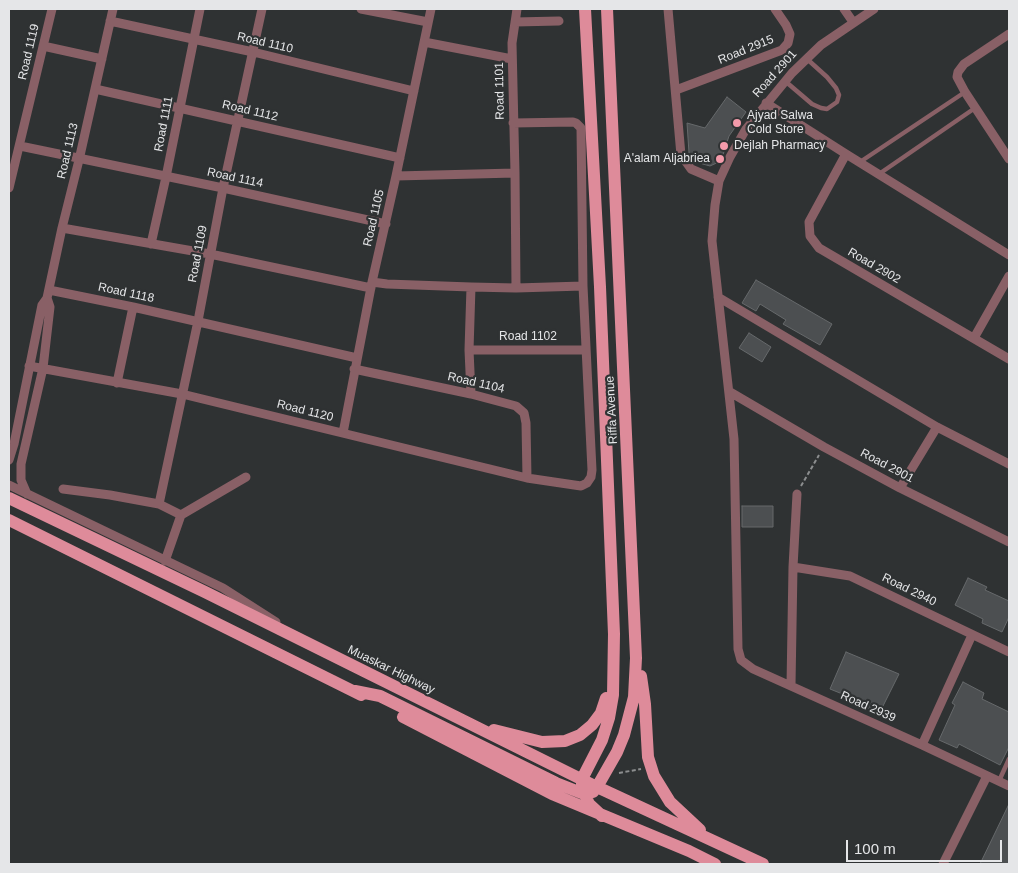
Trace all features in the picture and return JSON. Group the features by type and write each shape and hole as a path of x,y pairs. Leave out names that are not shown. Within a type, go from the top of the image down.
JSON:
{"main road":[{"name":"Riffa Avenue","path":"582,779 602,740 609,718 613,694 614,634 585,9"},
{"name":"Riffa Avenue","path":"597,787 617,752 630,716 634,697 636,658 607,9"},
{"name":"Muaskar Highway","path":"9,498 205,592 597,787 763,864"},
{"path":"9,520 355,692 552,794 715,864"},
{"path":"636,658 646,704 648,757 658,786 670,802 709,838"},
{"path":"473,726 542,742 558,742 573,738 592,725 601,713 613,671"},
{"path":"355,692 380,696 584,794 593,792 597,787"},
{"path":"582,779 584,794 589,804 602,816"}],"street":[{"name":"Road 1119","path":"9,188 11,167 20,146 52,9"},
{"name":"Road 1113","path":"9,460 14,444 42,305 48,294 113,9"},
{"name":"Road 1111","path":"151,244 200,9"},
{"name":"Road 1109","path":"159,504 198,321 223,188 262,9"},
{"path":"361,9 428,22"},
{"name":"Road 1105","path":"343,433 371,285 386,224 431,9"},
{"name":"Road 1101","path":"516,288 512,44 517,9"},
{"path":"668,9 679,145 683,159 691,168 719,181"},
{"name":"Road 2915","path":"676,90 782,50 788,43 790,34 775,9"},
{"path":"844,9 853,22"},
{"name":"Road 2901","path":"741,660 738,649 734,439 712,241 712,223 719,181 738,142 766,103 785,81 821,45 874,9"},
{"name":"Road 1110","path":"110,20 414,91"},
{"path":"515,22 559,21"},
{"path":"1009,34 964,64 958,72 959,82 1009,159"},
{"path":"424,42 512,59"},
{"path":"44,46 102,59"},
{"name":"Road 1112","path":"95,89 400,158"},
{"path":"766,103 1009,254"},
{"path":"513,123 572,122 581,128 583,286 586,350"},
{"path":"20,146 79,160"},
{"name":"Road 2902","path":"846,154 809,222 810,236 818,248 1009,359"},
{"name":"Road 1114","path":"79,160 223,188 386,224"},
{"path":"396,176 515,173"},
{"path":"62,228 371,285 516,288 583,286"},
{"path":"974,338 1009,276"},
{"path":"471,287 469,350 471,394"},
{"name":"Road 1113","path":"26,494 21,480 21,464 43,368 50,307 48,294"},
{"name":"Road 1118","path":"48,294 133,307 357,358"},
{"path":"718,297 937,427 1009,464"},
{"path":"117,383 133,307"},
{"name":"Road 1102","path":"469,350 586,350"},
{"name":"Road 1120","path":"29,366 182,394 527,478 581,486 591,477 592,470 586,350"},
{"name":"Road 1104","path":"354,369 471,394 516,406 524,412 526,422 527,478"},
{"name":"Road 2901","path":"730,392 824,447 900,488 1009,542"},
{"path":"900,488 937,427"},
{"path":"164,561 181,514 246,477"},
{"path":"9,485 243,600 305,643"},
{"path":"63,489 110,494 159,504 181,514"},
{"path":"791,686 793,567 797,494"},
{"name":"Road 2940","path":"793,567 850,576 1009,652"},
{"path":"922,745 972,635"},
{"name":"Road 2939","path":"741,660 753,669 1009,786"},
{"path":"943,864 986,776"}],"lane":[{"path":"785,81 812,104 821,108 826,109 837,102 839,95 836,88 806,58"},
{"path":"860,162 965,92"},
{"path":"879,174 975,108"},
{"path":"999,782 1009,760"}],"path":[{"path":"797,494 824,447"}],"building":[{"path":"727,97 746,112 729,136 721,161 710,166 696,162 689,153 687,123 705,128"},
{"path":"756,280 832,324 820,345 783,324 786,320 760,304 756,311 742,303"},
{"path":"749,333 771,347 762,362 739,348"},
{"path":"742,506 773,506 773,527 742,527"},
{"path":"968,578 987,587 985,590 1009,601 1009,617 1002,632 982,623 983,619 955,605"},
{"path":"846,652 899,674 879,714 858,704 860,701 830,689"},
{"path":"963,682 984,693 982,699 1009,712 1009,747 1000,765 959,744 957,748 939,740 955,705 952,703"},
{"path":"1009,804 1009,864 980,864"}],"place":[{"name":"Ajyad Salwa Cold Store","path":"737,123"},
{"name":"Dejlah Pharmacy","path":"724,146"},
{"name":"A'alam Aljabriea","path":"720,159"}]}
